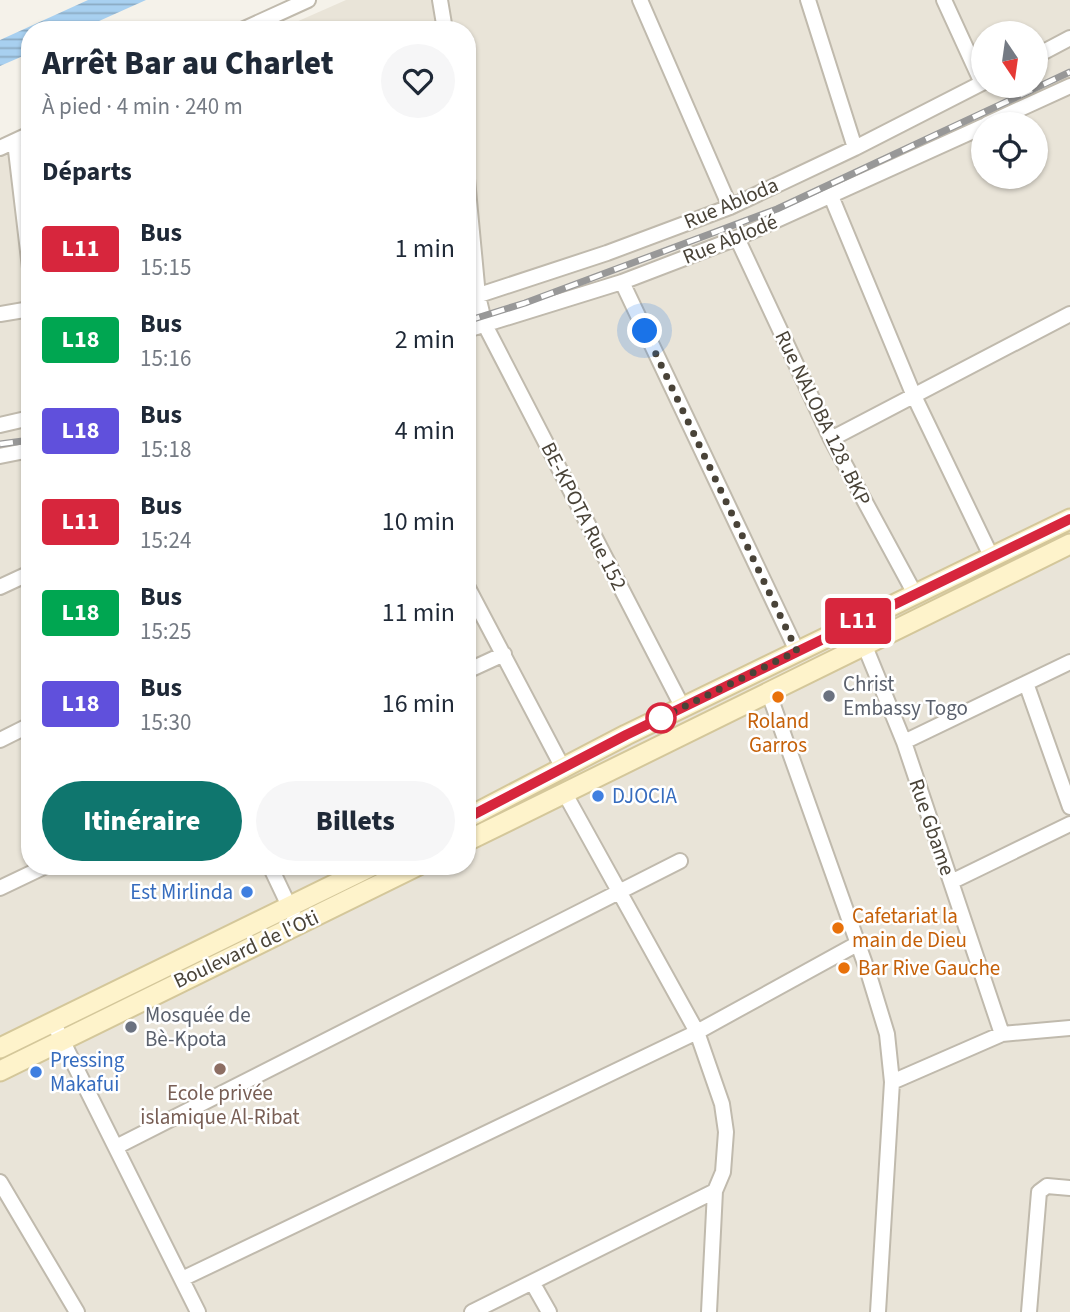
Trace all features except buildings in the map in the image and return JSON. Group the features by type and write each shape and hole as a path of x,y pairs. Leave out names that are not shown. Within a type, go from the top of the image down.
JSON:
{"main road":[{"path":"476,814 855,622 1070,519"},
{"path":"476,836 1070,544"},
{"name":"Boulevard de l'Oti","path":"0,1071 58,1031 289,906 353,875"},
{"name":"Boulevard de l'Oti","path":"0,1048 58,1031 298,925 399,875"}],"street":[{"path":"262,21 308,0"},
{"path":"440,0 443,21"},
{"path":"640,0 730,206"},
{"path":"808,0 855,148"},
{"path":"944,0 971,57"},
{"path":"1048,50 1070,38"},
{"name":"Rue Ablodé","path":"1013,112 1070,86"},
{"name":"Rue Abloda","path":"476,297 730,206 855,148 971,89"},
{"name":"Rue Ablodé","path":"476,328 622,282 737,238 971,132"},
{"path":"0,148 21,139"},
{"path":"15,142 21,192"},
{"path":"831,197 914,396 992,558"},
{"name":"Rue NALOBA 128 .BKP","path":"737,238 831,439 915,594"},
{"path":"622,282 797,651"},
{"name":"BE-KPOTA Rue 152","path":"476,306 683,708"},
{"path":"0,314 21,310"},
{"path":"831,439 1070,314"},
{"path":"0,425 21,420"},
{"path":"0,456 21,452"},
{"path":"0,587 21,577"},
{"path":"476,603 564,770"},
{"name":"Rue Gbame","path":"855,622 904,742 1002,1034"},
{"path":"476,667 504,654"},
{"path":"904,742 1070,662"},
{"path":"1026,684 1070,807"},
{"path":"768,691 887,1034 892,1082 878,1312"},
{"path":"0,740 21,730"},
{"path":"564,792 697,1032 725,1120 723,1172 715,1191 709,1312"},
{"path":"951,882 1070,824"},
{"path":"116,1147 680,861"},
{"path":"0,888 27,875"},
{"path":"275,875 298,925"},
{"path":"182,1279 697,1032 857,944"},
{"path":"892,1082 1002,1034 1070,1028"},
{"path":"58,1031 198,1312"},
{"path":"0,1182 77,1312"},
{"path":"1029,1312 1039,1192 1046,1186 1070,1188"},
{"path":"472,1312 715,1191"},
{"path":"532,1282 549,1312"}],"shaded area":[{"path":"346,0 1070,0 1070,1312 0,1312 0,148 21,139 21,875 476,875 476,21 298,21"}],"water":[{"path":"88,0 146,0 99,21 42,21"},
{"path":"21,30 21,57 0,66 0,40"}],"railway":[{"path":"476,318 525,303 777,209 1070,72"},
{"path":"0,444 21,441"}],"bus line":[{"name":"L11","path":"476,814 564,770 626,735 1070,519"}],"place":[{"name":"Christ Embassy Togo","path":"829,696"},
{"name":"Roland Garros","path":"778,697"},
{"name":"DJOCIA","path":"598,796"},
{"name":"Est Mirlinda","path":"247,892"},
{"name":"Cafetariat la main de Dieu","path":"838,928"},
{"name":"Bar Rive Gauche","path":"844,968"},
{"name":"Mosquée de Bè-Kpota","path":"131,1027"},
{"name":"Ecole privée islamique Al-Ribat","path":"220,1069"},
{"name":"Pressing Makafui","path":"36,1072"}],"route":[{"path":"645,331 797,651 661,718"}]}
